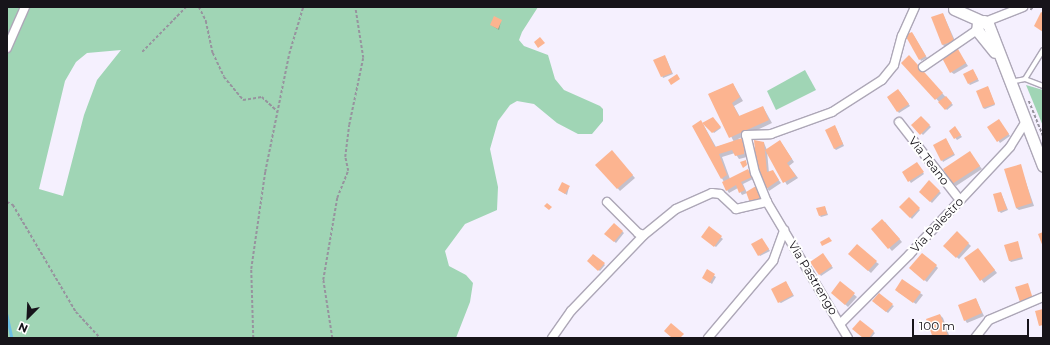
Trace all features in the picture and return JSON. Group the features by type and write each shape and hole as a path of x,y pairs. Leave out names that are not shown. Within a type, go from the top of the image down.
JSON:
{"street":[{"path":"7,48 25,7"},
{"path":"784,230 767,202 755,172 746,135 771,134 832,112 882,80 894,65 902,36 915,7"},
{"path":"953,8 983,26 1001,60 1043,166"},
{"path":"923,67 1000,15 1026,9"},
{"name":"Via Palestro","path":"840,324 1010,147 1026,121"},
{"name":"Via Teano","path":"899,122 960,200"},
{"path":"552,338 570,311 644,235 676,209 712,193 720,194 736,209 767,202"},
{"path":"608,202 638,233 644,235"},
{"name":"Via Pastrengo","path":"784,230 848,338"},
{"name":"Via Pastrengo","path":"708,338 773,261 784,230"},
{"path":"976,338 990,320 1043,297"}],"lane":[{"path":"1025,79 1043,50"},
{"path":"1010,82 1025,79 1043,86"}],"path":[{"path":"142,52 186,7"},
{"path":"198,7 206,21 213,53 224,77 243,100 262,97 277,111"},
{"path":"253,338 251,269 265,172 289,54 303,7"},
{"path":"332,338 323,280 337,198 348,171 345,157 349,125 363,58 355,7"},
{"path":"1026,9 1033,7"},
{"path":"7,202 13,205 76,312 100,338"}],"green space":[{"path":"7,7 538,7 522,32 519,40 524,46 548,55 555,79 564,90 600,106 603,109 603,121 592,134 578,134 557,123 534,104 517,101 510,105 498,121 490,149 498,187 497,210 465,224 445,251 449,266 466,275 473,283 470,302 456,338 7,338","holes":["121,50 97,80 84,115 63,196 39,189 65,81 76,62 87,53"]},
{"path":"805,70 816,90 776,110 767,91"},
{"path":"1026,85 1043,90 1043,126"}],"building":[{"path":"1041,12 1043,13 1043,32 1034,26"},
{"path":"943,13 954,41 942,45 931,17"},
{"path":"494,16 502,20 498,29 490,25"},
{"path":"912,32 926,56 919,60 905,35"},
{"path":"540,37 545,43 538,48 534,42"},
{"path":"958,49 966,63 950,73 942,58"},
{"path":"665,55 672,73 661,77 653,60"},
{"path":"909,55 943,93 935,100 901,63"},
{"path":"973,69 978,79 968,84 963,74"},
{"path":"677,74 680,79 671,85 668,80"},
{"path":"733,83 740,97 732,103 739,116 763,106 769,120 729,138 708,94"},
{"path":"988,86 995,104 983,108 976,91"},
{"path":"898,89 909,104 897,112 887,97"},
{"path":"946,96 952,103 945,110 938,102"},
{"path":"921,116 930,125 920,135 911,125"},
{"path":"713,117 721,127 712,133 702,123"},
{"path":"999,119 1009,134 997,142 987,127"},
{"path":"701,120 715,147 745,137 744,154 735,156 732,150 719,154 727,175 721,179 692,126"},
{"path":"835,125 843,144 834,149 825,130"},
{"path":"955,126 961,135 954,139 949,131"},
{"path":"946,138 954,154 941,161 933,145"},
{"path":"754,140 764,142 767,172 773,170 779,180 766,189 757,173"},
{"path":"780,140 792,159 787,163 796,176 783,183 765,150"},
{"path":"612,150 633,175 617,189 595,165"},
{"path":"970,151 980,166 952,184 943,169"},
{"path":"746,160 747,165 743,168 740,162"},
{"path":"917,162 924,172 908,182 902,172"},
{"path":"1021,164 1032,203 1016,208 1004,169"},
{"path":"748,169 752,177 741,182 745,190 739,193 736,185 726,191 722,182"},
{"path":"929,180 940,191 930,202 919,192"},
{"path":"562,182 570,186 565,194 558,190"},
{"path":"756,186 761,199 750,203 746,192"},
{"path":"1001,192 1007,209 998,212 993,194"},
{"path":"909,197 920,208 910,218 899,207"},
{"path":"547,203 552,207 549,210 544,206"},
{"path":"825,206 827,214 819,216 816,208"},
{"path":"882,219 900,239 888,249 871,229"},
{"path":"614,223 623,231 614,242 604,234"},
{"path":"709,226 722,236 714,247 701,237"},
{"path":"957,231 969,243 956,258 943,246"},
{"path":"1043,232 1043,247 1038,234"},
{"path":"829,237 832,241 822,246 820,242"},
{"path":"762,238 769,249 758,256 751,244"},
{"path":"1018,241 1022,257 1009,261 1004,245"},
{"path":"857,244 877,261 868,271 848,254"},
{"path":"978,248 995,270 980,281 964,258"},
{"path":"823,253 832,266 819,275 810,262"},
{"path":"922,253 937,265 924,281 909,268"},
{"path":"593,254 605,263 598,271 587,261"},
{"path":"707,269 715,274 710,283 702,278"},
{"path":"902,279 921,292 913,303 895,290"},
{"path":"786,281 793,295 778,303 771,289"},
{"path":"840,281 855,293 845,305 831,293"},
{"path":"1028,283 1033,299 1020,302 1015,287"},
{"path":"879,293 893,304 886,312 872,301"},
{"path":"976,298 982,313 964,321 958,305"},
{"path":"1043,309 1043,325 1039,326 1035,311"},
{"path":"940,314 948,336 933,338 926,319"},
{"path":"860,320 874,331 869,338 863,338 852,329"},
{"path":"671,323 684,334 680,338 672,338 664,331"}],"waterway":[{"path":"7,315 12,338"}]}
